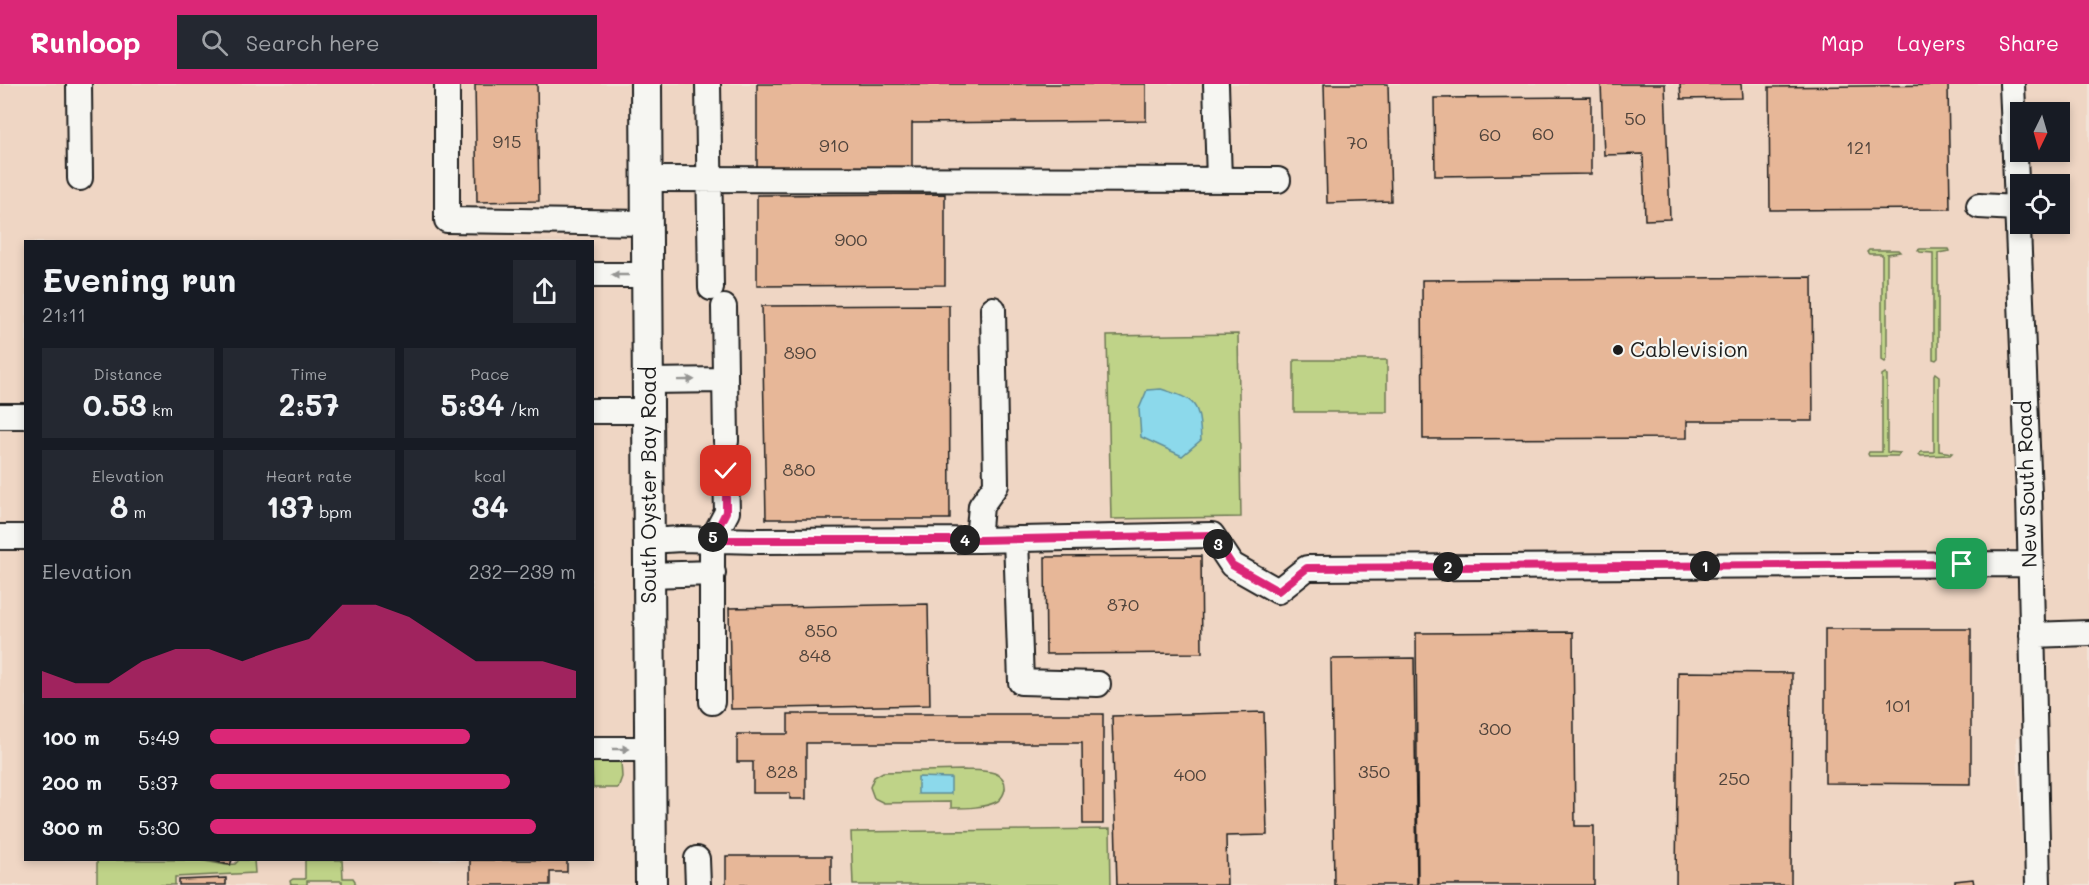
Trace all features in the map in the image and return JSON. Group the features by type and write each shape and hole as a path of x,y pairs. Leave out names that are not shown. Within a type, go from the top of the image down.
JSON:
{"main road":[{"name":"South Oyster Bay Road","path":"646,84 651,885"}],"street":[{"path":"79,84 80,178"},
{"path":"447,84 447,220 647,223"},
{"path":"708,84 710,179 725,380 726,441"},
{"path":"1216,84 1219,180"},
{"name":"New South Road","path":"2012,84 2015,174"},
{"path":"647,179 1278,180"},
{"path":"1979,206 2010,208"},
{"name":"New South Road","path":"2017,234 2031,564 2038,885"},
{"path":"594,275 647,275"},
{"path":"978,540 981,506 996,484 993,309"},
{"path":"648,381 725,380"},
{"path":"594,411 648,411"},
{"path":"0,416 24,416"},
{"path":"712,702 712,540 726,512 726,471"},
{"path":"649,541 978,540 1212,535 1232,565 1278,591 1307,568 2031,564"},
{"path":"0,537 24,537"},
{"path":"1016,539 1021,682 1098,684"},
{"path":"649,575 713,573"},
{"path":"2032,635 2089,633"},
{"path":"594,749 650,749"},
{"path":"698,859 698,885"}],"shaded area":[{"path":"0,84 2089,84 2089,885 2042,885 2029,736 2016,737 2025,885 1111,885 1109,829 852,832 853,885 0,885"}],"green space":[{"path":"1949,249 1950,251 1938,253 1938,358 1936,360 1933,359 1933,253 1920,252 1918,250"},
{"path":"1869,250 1898,250 1900,252 1887,254 1887,359 1885,362 1882,360 1882,254 1869,254 1867,252"},
{"path":"1238,334 1241,517 1111,519 1107,336"},
{"path":"1294,360 1387,360 1387,412 1294,412"},
{"path":"1885,373 1887,376 1887,452 1900,453 1898,456 1869,456 1869,452 1882,452 1882,375"},
{"path":"1935,373 1939,376 1939,451 1952,453 1921,456 1919,454 1921,452 1934,452"},
{"path":"594,760 621,761 622,777 618,788 594,788"},
{"path":"964,770 997,774 1004,782 1005,789 1002,797 993,803 969,808 951,808 951,802 884,803 874,798 870,787 874,777 883,772"},
{"path":"1110,829 1111,885 853,885 851,832"},
{"path":"97,861 204,861 226,865 235,864 238,861 254,861 255,873 175,877 175,885 97,885"},
{"path":"305,861 342,861 343,878 353,878 355,885 342,885 342,881 307,881 307,885 291,885 290,881 293,879 305,879"}],"water":[{"path":"1161,389 1189,400 1197,411 1201,440 1182,456 1141,437 1139,409 1147,390"},
{"path":"918,777 951,778 951,794 918,794"}],"building":[{"path":"475,84 537,84 539,201 477,202"},
{"path":"757,84 1146,84 1146,121 912,123 912,169 757,170"},
{"path":"1324,84 1388,84 1391,201 1327,203"},
{"path":"1601,84 1665,84 1670,219 1645,220 1643,154 1604,155"},
{"path":"1680,84 1741,84 1742,98 1681,99"},
{"path":"1948,85 1950,209 1770,210 1769,87"},
{"path":"1591,97 1591,174 1435,176 1434,98"},
{"path":"945,194 945,285 757,286 757,195"},
{"name":"Cablevision","path":"1812,277 1813,421 1687,421 1687,438 1423,439 1422,280"},
{"path":"949,305 950,519 766,519 762,306"},
{"path":"1201,556 1202,653 1046,654 1045,557"},
{"path":"928,604 930,705 731,709 729,608"},
{"path":"1825,629 1971,629 1971,784 1825,783"},
{"path":"1573,632 1575,826 1594,826 1594,885 1418,885 1416,633"},
{"path":"1414,658 1417,885 1334,885 1331,659"},
{"path":"1678,672 1792,673 1791,885 1676,885"},
{"path":"1264,712 1267,835 1226,836 1227,885 1117,885 1112,716"},
{"path":"788,714 1103,714 1103,824 1083,824 1082,743 806,743 806,799 790,799 790,793 753,793 753,762 737,762 737,734 788,734"},
{"path":"726,856 831,856 831,885 726,885"},
{"path":"213,861 232,861 230,865"},
{"path":"470,861 567,861 567,872 550,872 550,885 470,885"},
{"path":"226,878 226,885 179,885 179,880"},
{"path":"1973,879 1974,885 1955,885 1955,881"}],"tunnel":[{"path":"726,441 726,472"}],"place":[{"name":"Cablevision","path":"1618,350"}],"route":[{"path":"726,471 726,512 712,540 978,540 1212,535 1232,565 1278,591 1307,568 1962,564"}]}
